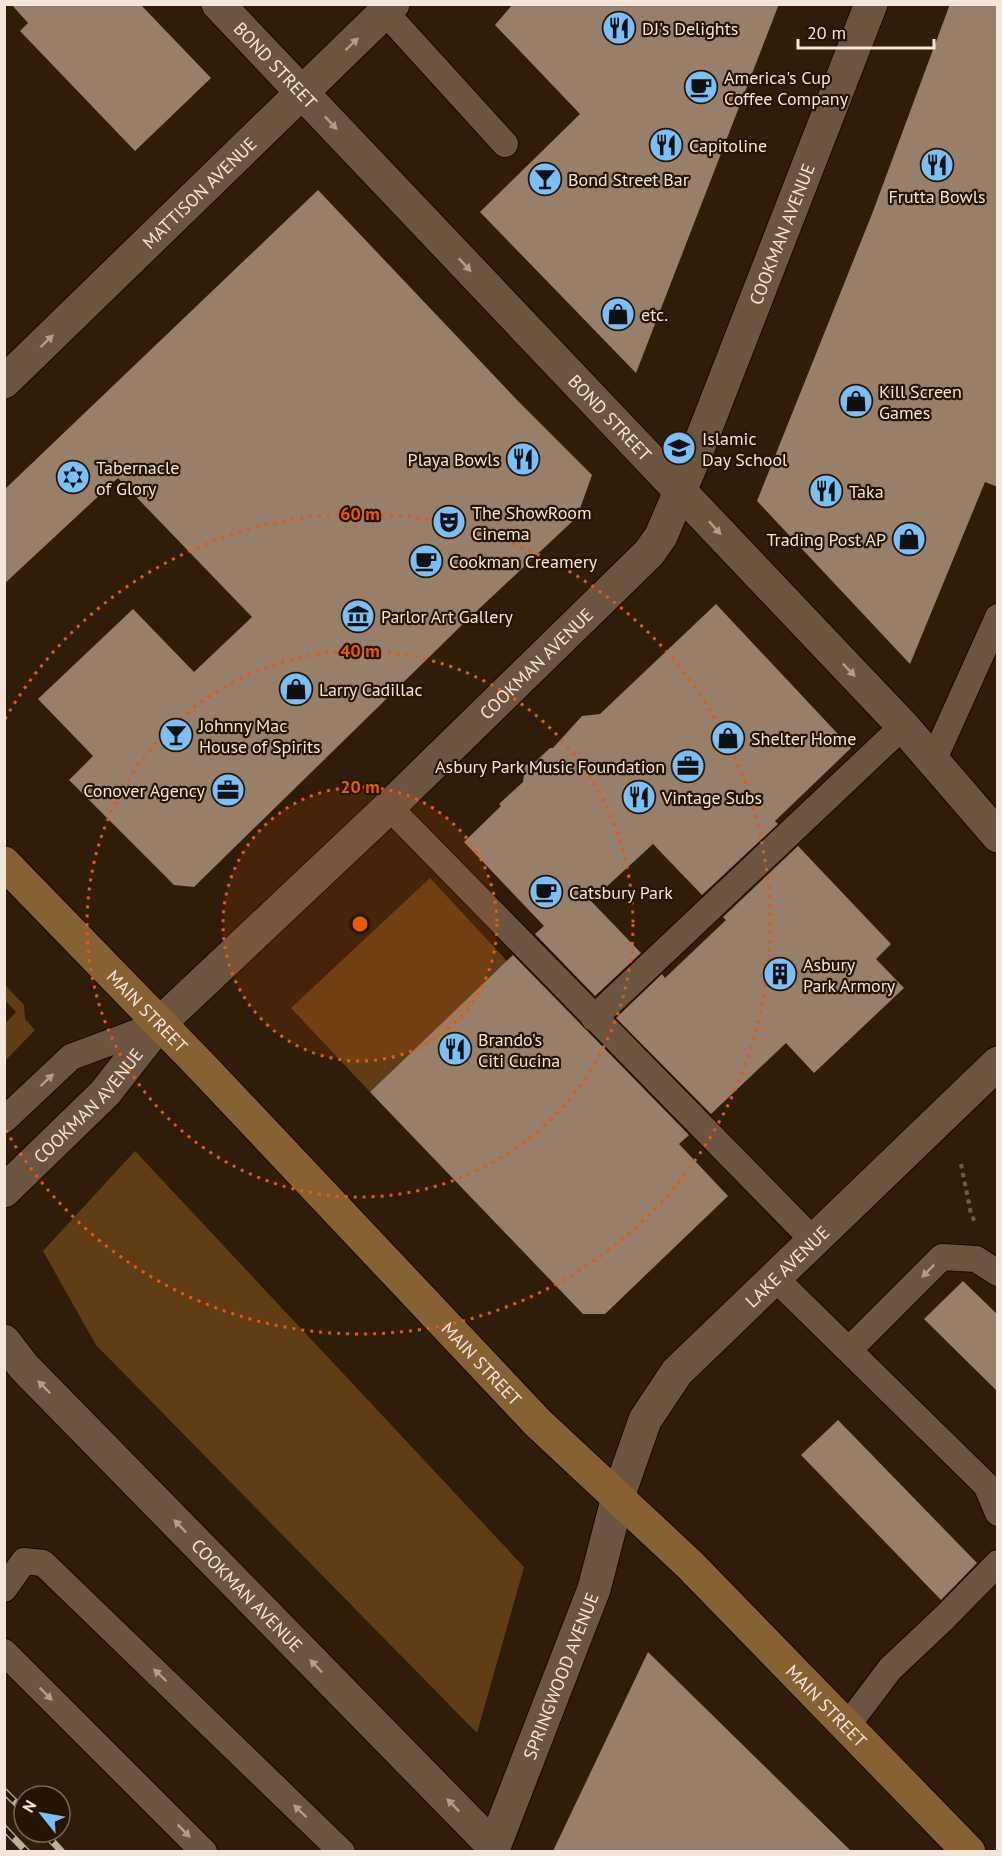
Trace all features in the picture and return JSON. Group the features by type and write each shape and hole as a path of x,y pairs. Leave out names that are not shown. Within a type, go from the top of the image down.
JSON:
{"main road":[{"name":"MAIN STREET","path":"4,863 538,1423 690,1565 969,1851"}],"street":[{"name":"BOND STREET","path":"218,4 680,490 996,827"},
{"name":"COOKMAN AVENUE","path":"4,1191 105,1093 159,1024 389,807 638,566 661,536 697,452 871,4"},
{"name":"MATTISON AVENUE","path":"4,382 389,8"},
{"name":"LAKE AVENUE","path":"618,1497 645,1420 677,1372 998,1063"},
{"name":"COOKMAN AVENUE","path":"4,1341 24,1367 493,1849"},
{"name":"SPRINGWOOD AVENUE","path":"493,1849 594,1589 618,1497"}],"lane":[{"path":"389,8 506,144"},
{"path":"933,761 998,617"},
{"path":"594,1018 903,726"},
{"path":"389,807 814,1241"},
{"path":"4,1120 71,1057 159,1024"},
{"path":"849,1350 942,1257 976,1259 998,1273"},
{"path":"775,1278 849,1350 992,1478 998,1513"},
{"path":"4,1589 24,1561 43,1563 342,1851"},
{"path":"847,1726 890,1670 998,1563"},
{"path":"4,1652 204,1851"}],"shaded area":[{"path":"430,878 507,961 370,1092 291,1008"},
{"path":"5,985 24,1005 25,1019 35,1030 5,1061 5,1024 16,1012 5,1000"},
{"path":"135,1151 524,1567 477,1733 96,1345 43,1251"}],"building":[{"path":"11,4 140,4 211,78 135,151 20,31 28,23"},
{"path":"513,4 779,4 636,373 480,212 580,114 495,25"},
{"path":"950,4 998,4 998,487 985,482 910,664 757,501 872,214"},
{"path":"318,190 517,400 592,475 577,517 465,622 194,887 174,885 69,780 93,756 38,699 133,609 194,672 252,617 118,478 4,584 4,490"},
{"path":"716,604 851,748 775,821 778,824 702,895 653,844 591,901 641,953 595,996 535,934 544,926 464,842 523,782 525,765 533,764 550,748 553,748 582,716 600,714"},
{"name":"Asbury Park Armory","path":"798,846 891,944 876,959 904,988 814,1073 786,1043 711,1114 616,1018 662,974 665,978 726,920 723,917"},
{"path":"513,955 689,1135 679,1144 728,1196 605,1314 583,1314 370,1092"},
{"path":"963,1281 998,1315 998,1392 924,1319"},
{"path":"838,1420 977,1563 941,1600 801,1455"},
{"path":"648,1652 851,1851 553,1851"}],"railway":[{"path":"4,1791 12,1799"},
{"path":"4,1828 27,1852"},
{"path":"55,1844 62,1852"}],"place":[{"name":"DJ's Delights","path":"619,28"},
{"name":"America's Cup Coffee Company","path":"701,87"},
{"name":"Capitoline","path":"666,145"},
{"name":"Frutta Bowls","path":"937,165"},
{"name":"Bond Street Bar","path":"545,179"},
{"name":"etc.","path":"618,314"},
{"name":"Kill Screen Games","path":"856,401"},
{"name":"Islamic Day School","path":"679,448"},
{"name":"Playa Bowls","path":"523,459"},
{"name":"Tabernacle of Glory","path":"73,477"},
{"name":"Taka","path":"826,491"},
{"name":"The ShowRoom Cinema","path":"449,522"},
{"name":"Trading Post AP","path":"909,539"},
{"name":"Cookman Creamery","path":"426,561"},
{"name":"Parlor Art Gallery","path":"358,616"},
{"name":"Larry Cadillac","path":"296,689"},
{"name":"Johnny Mac House of Spirits","path":"176,735"},
{"name":"Shelter Home","path":"728,738"},
{"name":"Asbury Park Music Foundation","path":"688,766"},
{"name":"Conover Agency","path":"228,790"},
{"name":"Vintage Subs","path":"639,797"},
{"name":"Catsbury Park","path":"546,892"},
{"name":"Asbury Park Armory","path":"780,974"},
{"name":"Brando's Citi Cucina","path":"455,1049"}]}
